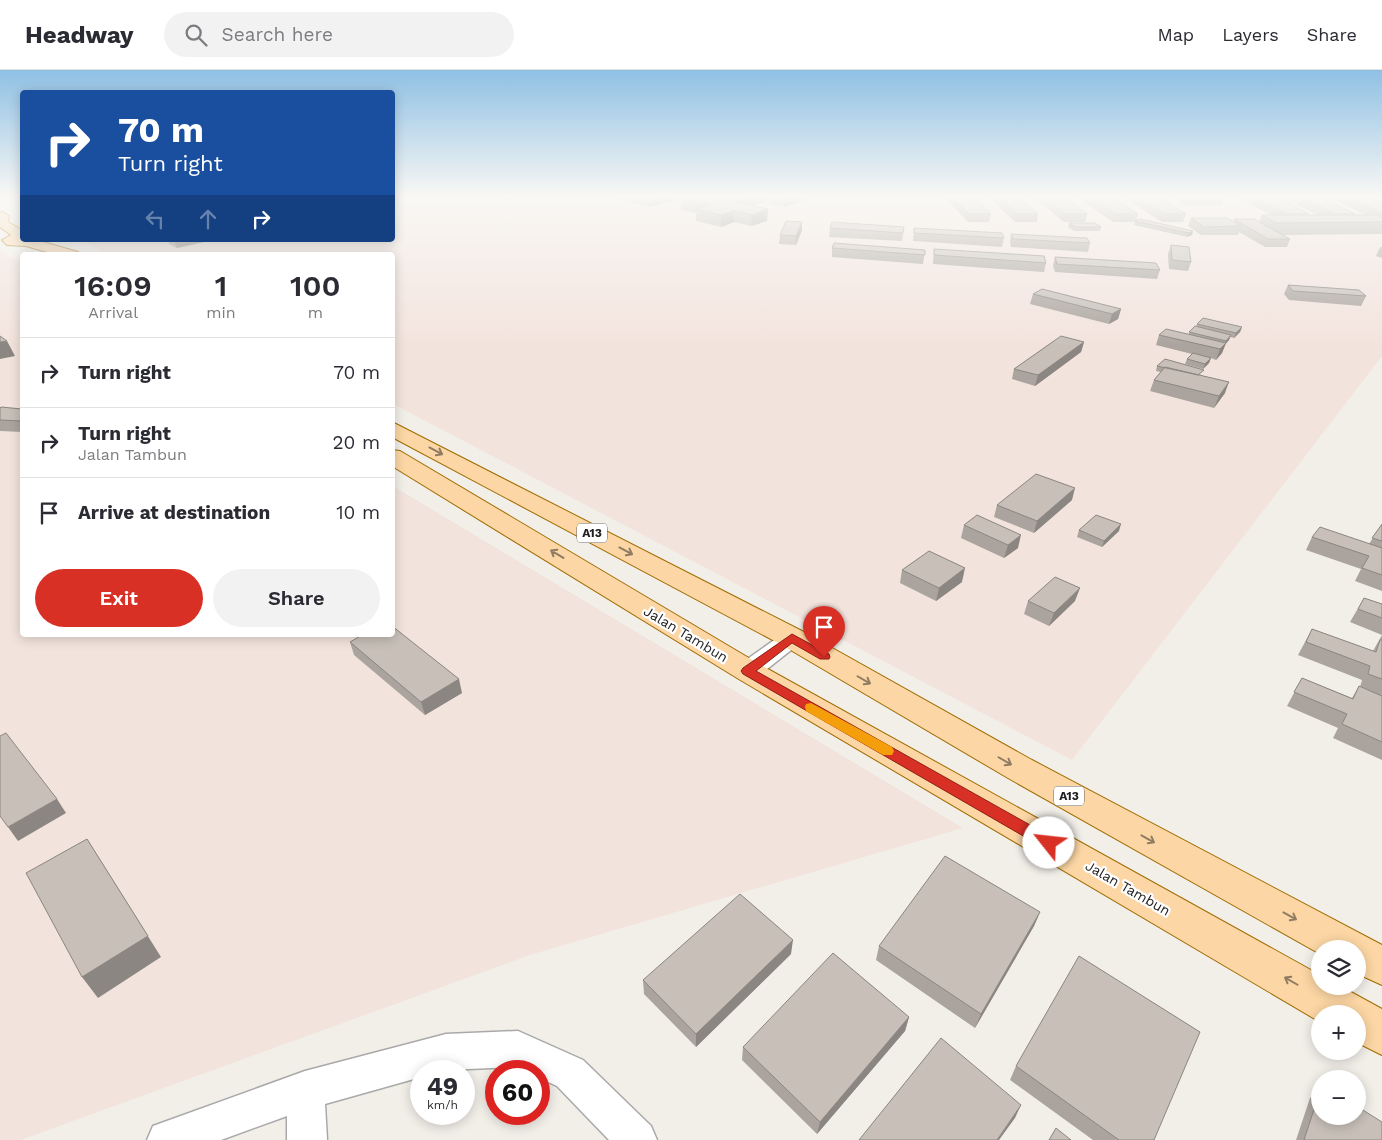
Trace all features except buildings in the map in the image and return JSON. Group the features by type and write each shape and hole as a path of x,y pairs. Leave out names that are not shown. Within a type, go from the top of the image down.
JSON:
{"main road":[{"path":"43,246 60,252"},
{"path":"57,246 68,252"},
{"name":"A13","path":"395,430 792,638 1020,769 1334,940"},
{"name":"Jalan Tambun","path":"395,458 748,671 1332,1005"},
{"path":"1366,957 1382,966"},
{"path":"1366,1024 1382,1033"}],"street":[{"path":"748,671 792,638"},
{"path":"167,1140 306,1090 446,1052 518,1049 570,1073 637,1140"},
{"path":"306,1090 307,1140"}],"shaded area":[{"path":"92,246 1382,246 1382,356 1072,760 395,405 395,252 103,252"},
{"path":"0,251 20,263 20,637 395,637 395,487 963,828 530,955 21,1140 0,1140"}],"slow traffic":[{"path":"811,707 888,751"}],"route":[{"path":"824,657 792,638 748,671 1049,843"}]}
